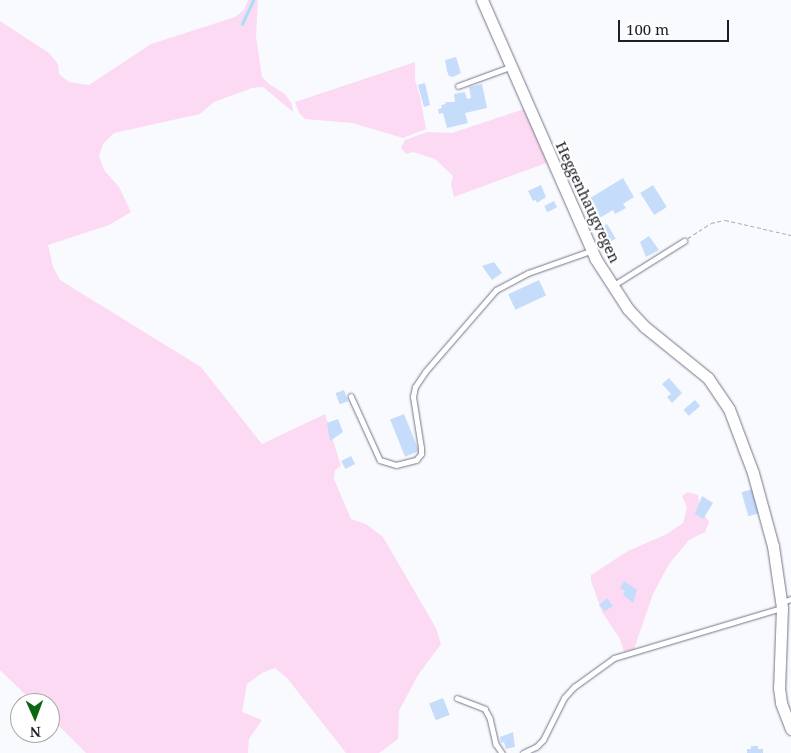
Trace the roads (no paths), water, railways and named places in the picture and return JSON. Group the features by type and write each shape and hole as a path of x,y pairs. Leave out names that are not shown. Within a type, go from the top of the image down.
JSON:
{"street":[{"name":"Heggenhaugvegen","path":"482,0 592,250 612,286 638,321 708,378 724,400 740,438 766,513 785,603 779,688 781,703 791,729"}],"lane":[{"path":"458,86 511,66"},
{"path":"612,286 684,241"},
{"path":"351,396 380,460 396,465 416,460 420,456 421,448 413,397 415,387 425,372 496,290 528,273 592,250"},
{"path":"523,753 533,751 543,740 564,698 587,677 614,658 785,603"},
{"path":"457,698 485,709 490,718 496,744 502,753"}],"waterway":[{"path":"242,24 253,0"}]}
